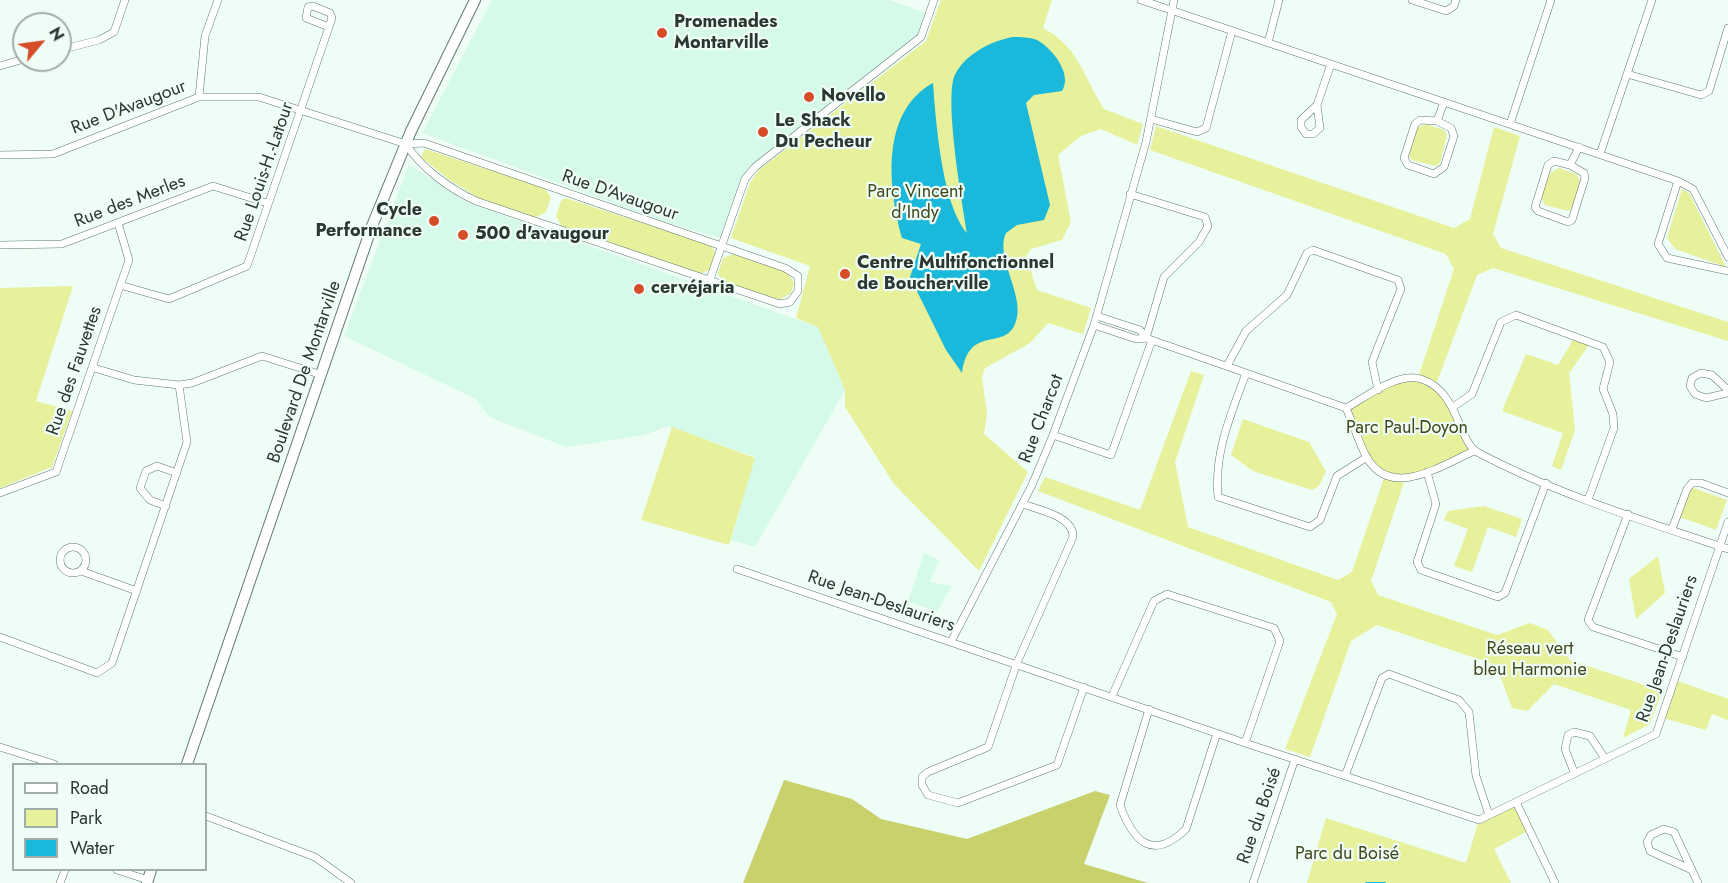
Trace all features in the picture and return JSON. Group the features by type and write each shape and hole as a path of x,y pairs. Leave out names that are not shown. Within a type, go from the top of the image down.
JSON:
{"street":[{"path":"72,47 99,40 114,32 125,0"},
{"path":"199,97 205,36 218,0"},
{"name":"Boulevard De Montarville","path":"188,763 372,226 406,144 475,0"},
{"path":"709,282 745,179 755,167 921,37 934,0"},
{"path":"1141,0 1678,181 1693,189 1728,257"},
{"name":"Rue Charcot","path":"951,642 1023,504 1053,435 1094,325 1151,119 1174,11 1174,0"},
{"path":"1268,43 1279,0"},
{"path":"1412,0 1446,11 1454,6 1456,0"},
{"path":"1510,124 1551,0"},
{"path":"1600,154 1652,0"},
{"name":"Rue Louis-H.-Latour","path":"120,285 169,299 247,266 267,203 303,109 329,27"},
{"path":"1627,74 1701,95 1708,91 1728,28"},
{"path":"1151,119 1197,132 1206,128 1232,31"},
{"path":"1317,105 1331,64"},
{"name":"Rue D'Avaugour","path":"0,155 53,154 199,97 259,97 303,109 406,144 424,143 792,271 799,279 798,291 793,300 782,304 709,282 476,201 450,187 417,160 406,144"},
{"path":"1437,121 1444,102"},
{"path":"1420,120 1437,121 1451,128 1454,136 1444,167 1434,174 1408,165 1404,158 1415,124 1420,120"},
{"path":"1570,165 1578,147"},
{"path":"1554,161 1570,165 1584,173 1585,178 1572,220 1568,222 1538,211 1535,207 1548,165 1554,161"},
{"path":"1678,181 1658,244 1667,258 1728,271"},
{"name":"Rue des Merles","path":"0,244 62,244 213,186 267,203"},
{"path":"1053,435 1111,455 1149,339 1164,277 1199,242 1208,226 1205,217 1131,194"},
{"name":"Rue des Fauvettes","path":"0,493 56,472 94,368 129,260 118,223"},
{"path":"1227,366 1246,332 1287,295 1307,253 1313,250 1398,280 1401,289 1372,362 1378,390"},
{"path":"1452,407 1472,394 1501,322 1516,315 1602,347 1610,362 1603,389 1613,414 1614,428 1588,500"},
{"path":"1097,316 1140,330 1149,339"},
{"path":"1094,325 1136,339 1149,339 1346,408 1366,457 1375,467 1391,477 1405,479 1474,451"},
{"path":"94,368 134,380 179,385 192,383 262,356 322,375"},
{"path":"1246,373 1221,440 1216,471 1218,497 1310,527 1320,520 1336,476 1366,457"},
{"path":"1701,373 1712,375 1728,391 1706,398 1695,394 1690,386 1692,378 1701,373"},
{"path":"1346,408 1403,378 1418,378 1429,382 1443,393 1474,451 1588,500 1728,549"},
{"path":"0,637 97,673 112,663 187,442 179,385"},
{"path":"166,506 150,500 140,488 146,471 157,465 177,473"},
{"path":"1427,472 1436,504 1418,561 1421,570 1498,597 1505,593 1546,483"},
{"path":"1672,529 1687,489 1692,483 1701,483 1728,494"},
{"path":"1023,504 1067,522 1073,531 1017,663 988,747 928,772 922,777 922,785 928,795 958,803 1057,765 1084,687"},
{"path":"1628,514 1588,620 1593,627 1683,657"},
{"name":"Rue Jean-Deslauriers","path":"736,568 1245,743 1479,820 1604,757 1656,734 1728,522"},
{"path":"81,571 137,591"},
{"path":"1112,696 1154,601 1167,594 1274,628 1280,641 1245,743"},
{"path":"1345,776 1382,678 1389,674 1459,700 1469,712 1476,776 1489,814"},
{"path":"1149,710 1120,805 1134,835 1143,843 1157,847 1174,841 1186,829 1217,733"},
{"path":"1574,772 1565,750 1568,735 1574,732 1590,736 1604,757"},
{"path":"0,747 48,763"},
{"name":"Rue du Boisé","path":"1253,883 1295,759"},
{"path":"1516,802 1555,883"},
{"path":"207,816 315,857 351,883"},
{"path":"1692,870 1650,851 1647,842 1651,835 1664,829 1674,831 1692,870 1698,883"},
{"path":"121,871 149,878"}],"shaded area":[{"path":"492,0 889,0 929,14 921,37 745,179 724,239 662,221 422,133"},
{"path":"409,164 466,202 818,327 845,390 755,547 731,540 755,457 668,426 645,435 566,447 489,417 476,399 344,336"},
{"path":"924,553 939,560 930,582 952,586 937,612 908,601"}],"green space":[{"name":"Parc Vincent d'Indy","path":"941,0 1052,0 1043,28 1073,53 1104,109 1143,124 1137,145 1101,129 1081,136 1058,155 1071,222 1062,240 1031,249 1026,256 1037,290 1091,308 1083,334 1048,323 1030,343 985,368 982,377 987,414 984,434 1028,472 979,571 894,484 845,407 845,390 818,327 796,318 810,266 731,238 750,183 759,170 926,41"},
{"path":"1426,124 1444,130 1447,135 1440,163 1435,166 1412,160 1408,154 1417,128"},
{"path":"1156,126 1454,228 1470,219 1494,127 1520,136 1493,234 1501,248 1728,322 1728,341 1493,268 1477,275 1435,387 1442,394 1474,451 1405,479 1371,581 1378,595 1497,635 1530,623 1548,630 1570,660 1662,691 1650,724 1623,738 1631,710 1554,684 1527,711 1512,708 1496,665 1377,625 1351,641 1310,757 1285,749 1337,614 1331,602 1038,491 1045,477 1140,510 1191,371 1204,375 1175,462 1188,527 1338,580 1352,572 1385,475 1375,467 1346,408 1403,378 1418,378 1454,269 1446,254 1150,150"},
{"path":"425,149 544,188 551,197 546,212 534,218 481,199 451,181 421,157"},
{"path":"1559,168 1576,174 1580,180 1573,208 1568,211 1545,205 1541,198 1550,173"},
{"path":"1682,189 1689,193 1726,267 1675,249 1667,238"},
{"path":"565,198 711,245 715,252 711,269 700,274 562,227 556,216 561,201"},
{"path":"734,254 786,271 794,283 791,293 779,300 722,281 718,273 723,258"},
{"path":"73,286 36,401 72,411 52,467 0,488 0,288"},
{"path":"1573,340 1589,345 1569,373 1575,430 1561,470 1552,466 1563,433 1502,411 1526,354 1558,365"},
{"path":"1243,419 1309,442 1326,471 1319,486 1312,490 1253,471 1231,455"},
{"path":"672,427 755,458 729,545 641,520"},
{"path":"1691,487 1727,500 1716,530 1680,517"},
{"path":"1484,506 1522,519 1516,537 1488,527 1472,572 1454,566 1468,529 1444,520 1448,511"},
{"path":"1658,556 1665,593 1636,619 1629,579"},
{"path":"1675,680 1728,699 1728,720 1712,714 1706,730 1663,718"},
{"path":"784,780 852,799 881,819 967,839 1095,791 1110,795 1084,864 1148,883 743,883"},
{"name":"Parc du Boisé","path":"1516,802 1530,830 1494,849 1511,883 1307,883 1326,818 1466,863 1479,820"}],"water":[{"path":"1013,37 1031,38 1043,44 1059,62 1065,77 1062,91 1034,95 1026,103 1050,205 1044,220 1017,225 1006,233 1003,243 1004,254 1017,302 1018,313 1015,324 1010,332 1003,336 979,343 972,348 966,358 962,373 946,350 910,277 921,244 902,238 893,197 892,153 896,132 904,112 916,96 933,83 938,140 946,183 958,220 967,233 953,130 954,77 964,62 979,50"}],"waterway":[{"path":"1366,883 1385,883"}],"place":[{"name":"Promenades Montarville","path":"662,33"},
{"name":"Novello","path":"809,97"},
{"name":"Le Shack Du Pecheur","path":"763,132"},
{"name":"Cycle Performance","path":"434,221"},
{"name":"500 d'avaugour","path":"463,235"},
{"name":"Centre Multifonctionnel de Boucherville","path":"845,274"},
{"name":"cervéjaria","path":"639,289"}],"park label":[{"name":"Parc Paul-Doyon","path":"1407,429"},
{"name":"Réseau vert bleu Harmonie","path":"1530,660"}]}
